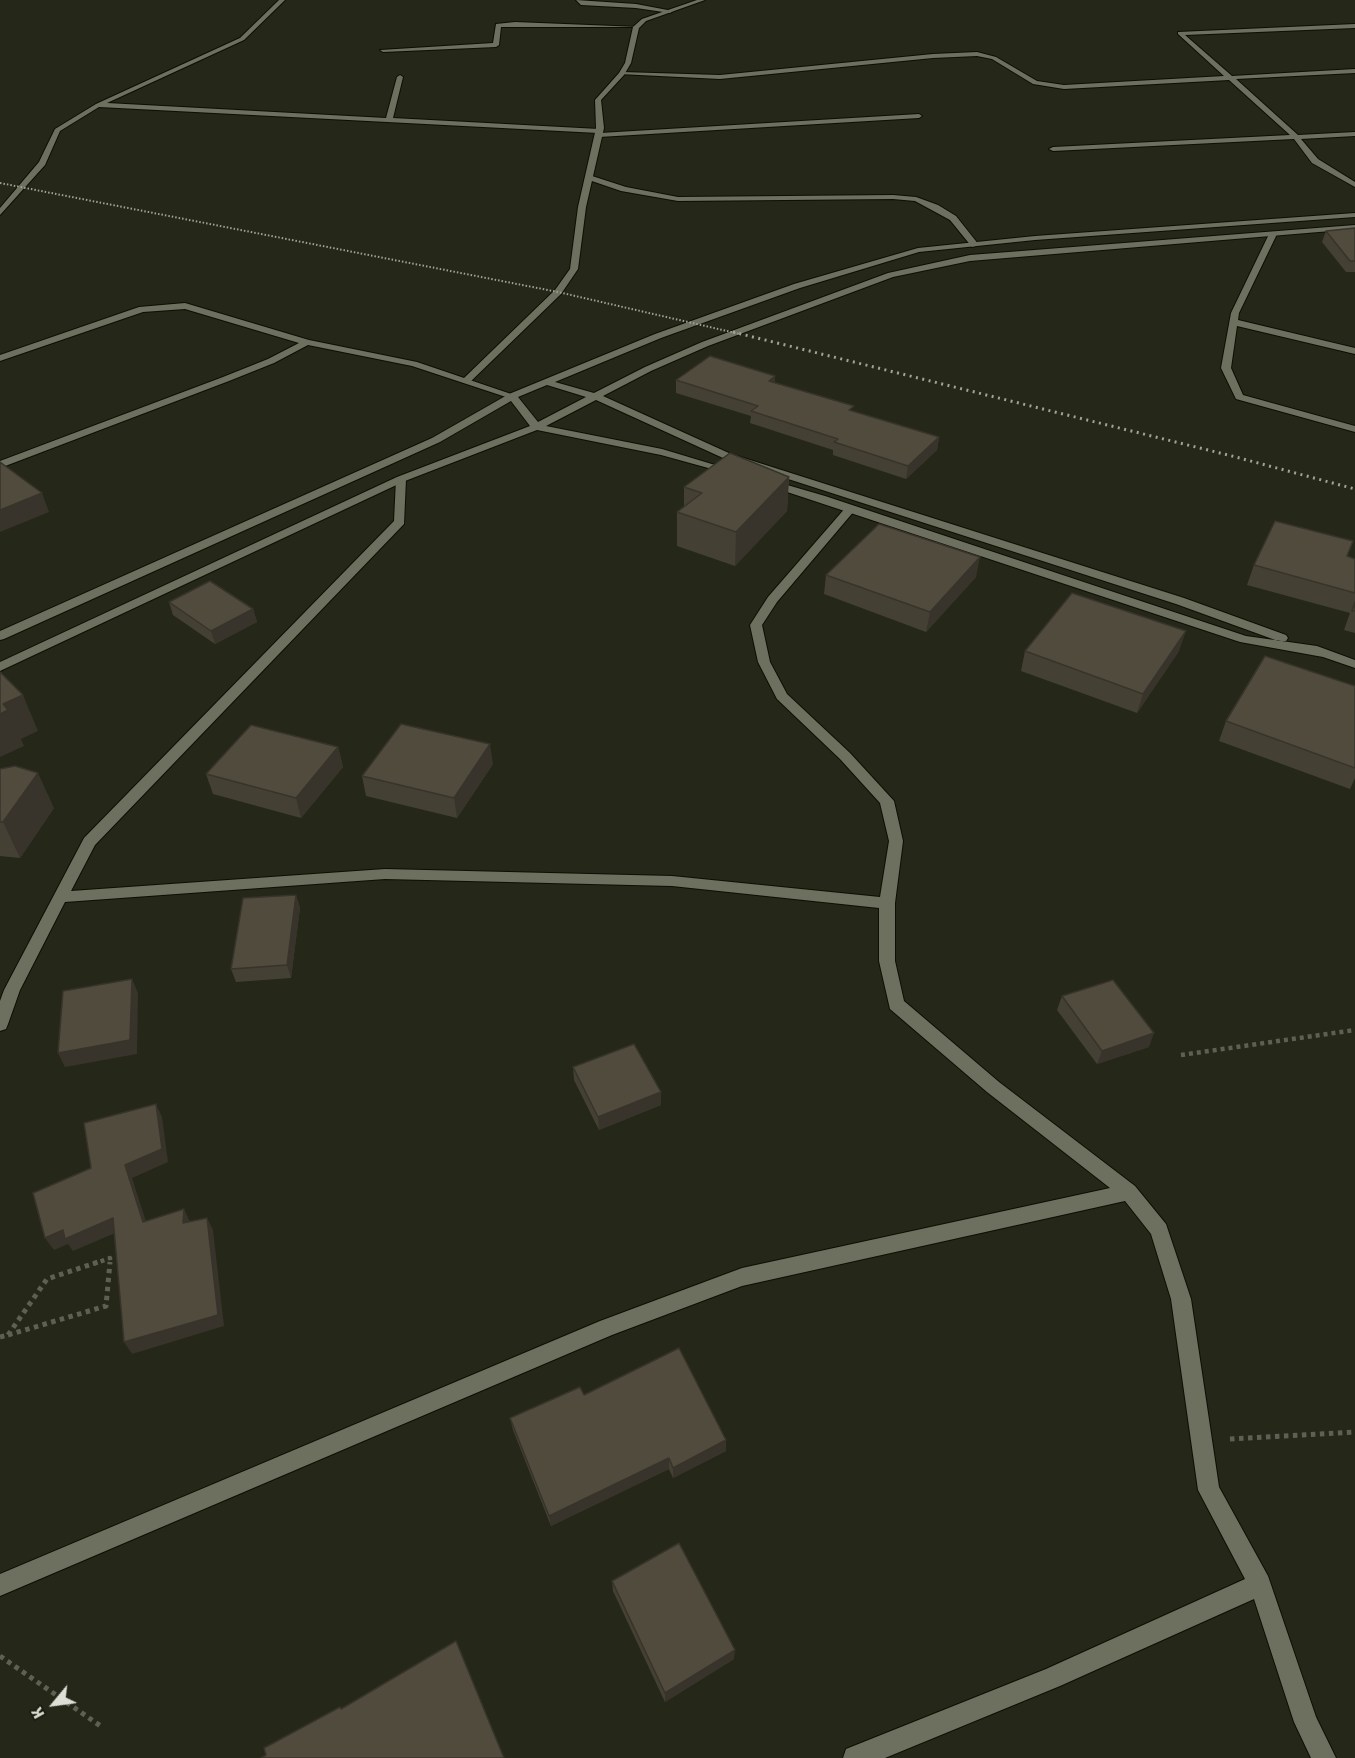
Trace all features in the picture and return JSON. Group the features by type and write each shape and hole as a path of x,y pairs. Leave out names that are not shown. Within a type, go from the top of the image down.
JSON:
{"street":[{"path":"0,213 42,163 57,130 98,105 242,39 282,0"},
{"path":"579,0 581,3 670,11"},
{"path":"466,381 558,292 574,269 582,207 599,133 598,100 622,74 628,63 636,27 644,20 702,0"},
{"path":"383,50 496,45 498,25 636,27"},
{"path":"1355,26 1180,33 1296,136 1316,161 1355,185"},
{"path":"622,74 720,77 933,56 977,54 994,58 1035,83 1064,87 1355,71"},
{"path":"389,120 400,77"},
{"path":"98,105 599,133 919,116"},
{"path":"1053,149 1355,134"},
{"path":"589,177 624,189 678,199 893,197 916,200 935,207 953,218 975,244"},
{"path":"0,198 10,199"},
{"path":"0,636 436,440 512,396 658,336 797,286 918,250 1355,214"},
{"path":"0,667 401,479 536,427 648,369 705,344 891,275 970,258 1355,227"},
{"path":"1273,234 1235,313 1226,368 1239,397 1355,429"},
{"path":"0,358 142,309 185,306 307,342 414,364 512,396 536,427 662,452 747,476 851,508 1244,639 1323,653"},
{"path":"1234,322 1355,351"},
{"path":"0,465 235,375 307,342"},
{"path":"546,382 597,397 727,456 1180,601 1355,664"},
{"path":"0,1024 12,990 89,842 400,522 401,479"},
{"path":"851,508 772,600 756,625 764,662 782,696 845,756 887,801 896,841 887,903 887,960 896,1004 993,1087 1129,1192 1159,1230 1181,1299 1209,1490 1260,1584 1306,1722 1324,1758"},
{"path":"61,897 385,874 672,881 887,903"},
{"path":"0,1585 607,1328 742,1277 1129,1192"},
{"path":"855,1758 1052,1678 1260,1584"}],"path":[{"path":"1180,1055 1355,1030"},
{"path":"0,1337 8,1335 106,1306 110,1258 47,1279 8,1335"},
{"path":"1202,1441 1355,1432"},
{"path":"0,1656 102,1727"}],"building":[{"path":"1355,228 1355,261 1350,261 1326,231"},
{"path":"710,356 775,376 769,381 854,406 849,410 939,437 908,466 834,442 838,439 751,411 758,406 676,380"},
{"path":"730,453 789,477 736,532 677,512 702,493 684,487"},
{"path":"0,462 42,493 0,510"},
{"path":"1275,521 1353,541 1347,556 1355,559 1355,593 1254,565"},
{"path":"879,524 980,557 930,612 826,575"},
{"path":"210,581 253,609 211,631 169,602"},
{"path":"1072,593 1186,631 1143,694 1025,651"},
{"path":"1265,656 1355,686 1355,768 1226,721"},
{"path":"0,672 23,695 3,704 8,710 0,714"},
{"path":"401,724 490,744 454,798 362,776"},
{"path":"251,725 338,747 296,798 206,774"},
{"path":"15,766 38,773 3,822 0,822 0,769"},
{"path":"296,895 287,965 231,969 243,898"},
{"path":"132,979 130,1040 58,1053 63,991"},
{"path":"1113,980 1154,1033 1102,1051 1062,996"},
{"path":"634,1044 661,1092 598,1117 573,1067"},
{"path":"156,1104 162,1149 125,1165 143,1222 184,1209 183,1223 207,1218 218,1315 124,1342 113,1218 65,1239 63,1230 45,1238 33,1193 91,1168 84,1123"},
{"path":"679,1348 726,1440 673,1468 669,1458 549,1516 510,1418 580,1387 584,1395"},
{"path":"679,1543 735,1650 665,1693 612,1581"},
{"path":"456,1641 504,1758 261,1758 266,1755 264,1748 340,1707 341,1709"}],"railway":[{"path":"0,183 558,292 740,334"},
{"path":"733,332 1232,456 1355,489"}]}
